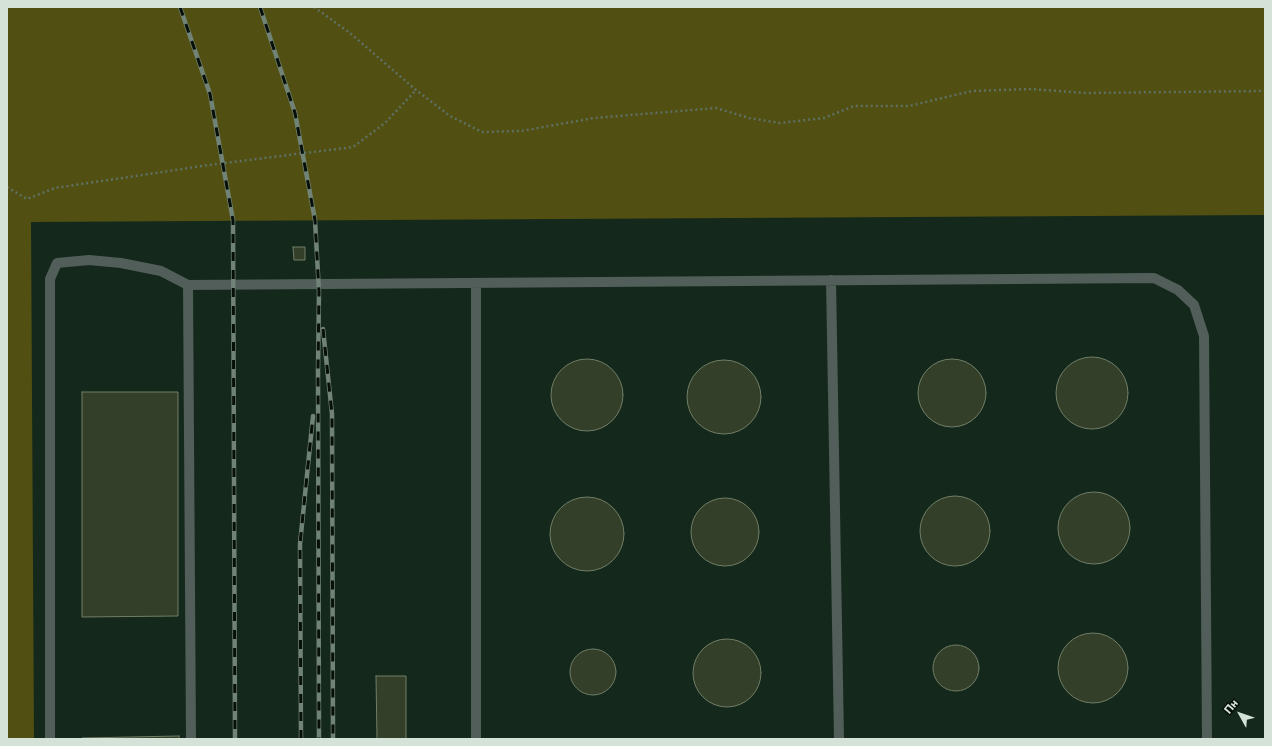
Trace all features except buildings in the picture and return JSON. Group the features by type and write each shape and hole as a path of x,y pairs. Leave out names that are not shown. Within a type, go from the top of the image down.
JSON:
{"lane":[{"path":"50,739 50,279 57,263 89,260 121,263 161,271 188,285 1154,278 1178,290 1194,305 1204,336 1207,739"},
{"path":"831,280 839,739"},
{"path":"476,283 476,739"},
{"path":"188,285 191,739"}],"path":[{"path":"314,7 350,33 416,90 450,116 482,132 521,131 594,118 716,108 749,118 780,123 824,118 854,106 909,106 972,91 1030,89 1086,93 1265,91"},
{"path":"7,187 27,199 55,188 209,165 353,147 385,123 416,90"}],"shaded area":[{"path":"7,7 1265,7 1265,215 31,222 34,739 7,739"}],"railway":[{"path":"180,7 210,94 233,220 235,739"},
{"path":"260,7 295,113 315,220 319,292 319,739"},
{"path":"323,329 332,414 333,739"},
{"path":"301,739 300,544 313,416"}]}
